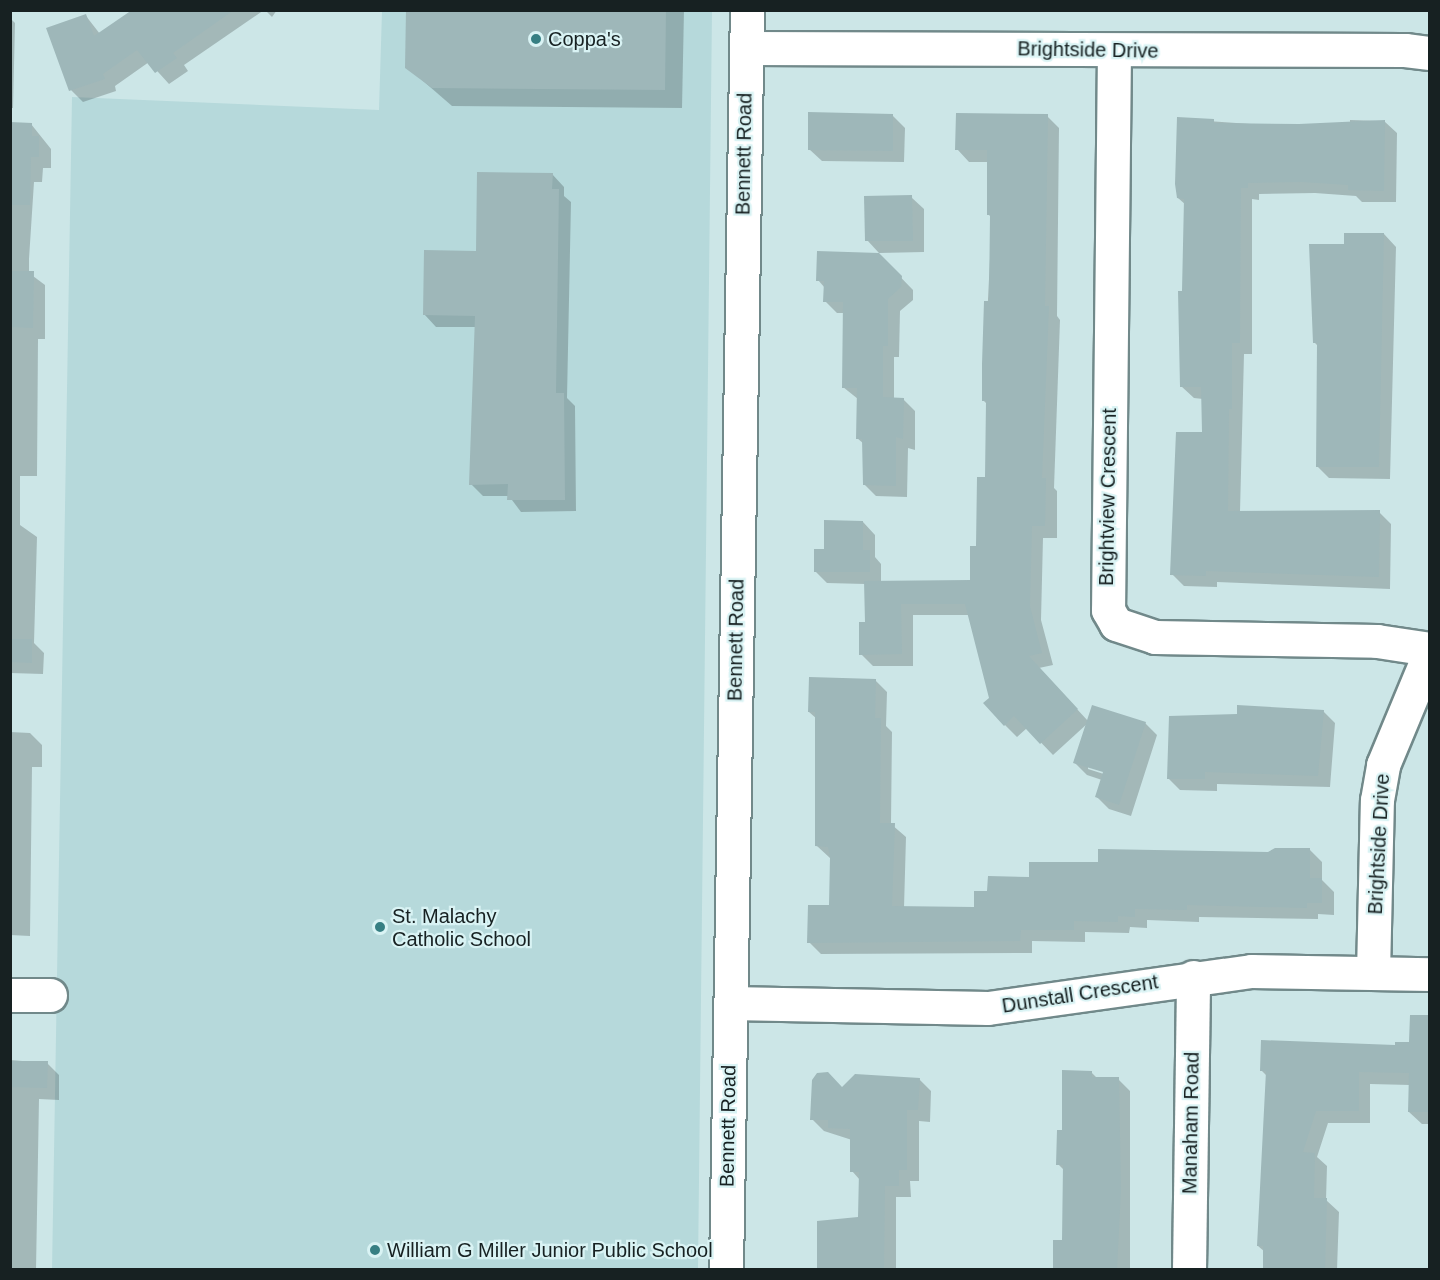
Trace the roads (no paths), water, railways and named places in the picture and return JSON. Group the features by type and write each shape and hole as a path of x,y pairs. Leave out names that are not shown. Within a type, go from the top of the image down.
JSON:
{"street":[{"name":"Bennett Road","path":"726,1269 747,10"},
{"name":"Brightside Drive","path":"746,48 1114,51 1405,50 1430,53"},
{"name":"Brightview Crescent","path":"1114,51 1108,610 1116,624 1155,637 1377,641 1430,650"},
{"name":"Brightside Drive","path":"1373,973 1377,800 1383,765 1430,650"},
{"name":"Dunstall Crescent","path":"730,1003 988,1008 1193,977 1251,971 1430,974"},
{"name":"Manaham Road","path":"1189,1269 1193,977"},
{"path":"10,995 50,995"}],"place":[{"name":"Coppa's","path":"536,39"},
{"name":"St. Malachy Catholic School","path":"380,927"},
{"name":"William G Miller Junior Public School","path":"375,1250"}]}
